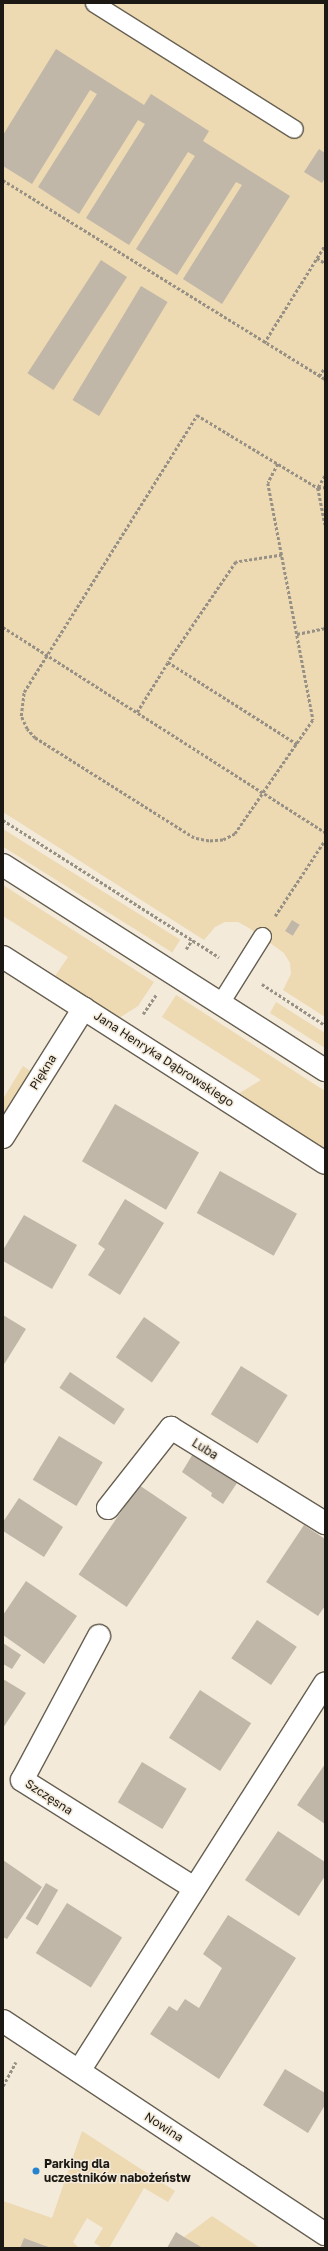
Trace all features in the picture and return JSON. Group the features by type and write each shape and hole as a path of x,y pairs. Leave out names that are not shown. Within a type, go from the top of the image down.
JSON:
{"street":[{"path":"3,865 325,1070"},
{"name":"Jana Henryka Dąbrowskiego","path":"3,957 325,1163"},
{"name":"Piękna","path":"3,1137 84,1008"},
{"name":"Luba","path":"108,1508 171,1428 325,1523"},
{"name":"Szczęsna","path":"99,1636 22,1780 194,1888"},
{"path":"80,2071 194,1888 325,1684"},
{"name":"Nowina","path":"3,2021 325,2234"}],"lane":[{"path":"94,3 294,129"},
{"path":"220,1003 262,936"}],"path":[{"path":"3,180 264,343 325,379"},
{"path":"264,343 325,245"},
{"path":"316,258 325,263"},
{"path":"319,376 325,367"},
{"path":"278,464 268,483 313,720 235,834 223,840 209,841 194,838 35,738 27,729 21,716 21,703 24,692 46,654 197,415 318,488 325,487"},
{"path":"325,476 318,488 325,524"},
{"path":"137,712 168,662 236,562 282,555"},
{"path":"3,627 325,832"},
{"path":"297,634 325,628"},
{"path":"168,662 297,744"},
{"path":"3,820 325,1025"},
{"path":"262,936 325,840"},
{"path":"139,1016 146,1012 158,993"}],"shaded area":[{"path":"3,3 325,3 325,1017 283,990 291,974 290,963 284,953 249,928 238,922 225,922 215,927 204,940 3,812"},
{"path":"3,829 180,940 172,952 3,847"},
{"path":"3,885 154,982 138,1006 119,1018 55,976 68,957 3,916"},
{"path":"176,995 325,1091 325,1149 238,1094 261,1080 162,1017"},
{"path":"276,1002 325,1033 325,1048 270,1013"},
{"path":"23,1066 35,1074 3,1126 3,1099"},
{"path":"82,2131 175,2191 168,2202 144,2188 109,2248 103,2248 94,2243 103,2228 87,2218 73,2242 79,2248 52,2248 24,2238 20,2248 3,2248 3,2201 52,2218"},
{"path":"212,2216 260,2248 203,2248 184,2237"}],"building":[{"path":"56,49 144,105 151,94 209,131 203,141 290,196 222,304 183,279 242,185 236,182 177,275 136,249 195,156 188,152 129,245 86,218 145,124 138,120 79,214 38,187 97,94 90,90 32,184 3,166 3,135"},
{"path":"319,149 325,153 325,178 322,183 304,172"},
{"path":"101,260 127,277 53,390 27,373"},
{"path":"141,286 168,302 99,416 72,400"},
{"path":"292,920 300,925 293,936 285,931"},
{"path":"115,1104 199,1152 166,1210 82,1161"},
{"path":"220,1171 297,1214 274,1256 197,1213"},
{"path":"125,1199 164,1223 120,1295 88,1275 105,1249 98,1244"},
{"path":"24,1215 77,1245 52,1289 3,1261 3,1250"},
{"path":"3,1315 26,1329 3,1366"},
{"path":"144,1317 180,1342 152,1382 116,1357"},
{"path":"241,1366 288,1395 257,1443 211,1414"},
{"path":"70,1372 125,1409 114,1425 59,1388"},
{"path":"59,1436 103,1462 76,1506 33,1480"},
{"path":"194,1452 237,1483 223,1504 211,1496 212,1493 182,1472"},
{"path":"139,1485 187,1517 127,1607 79,1575"},
{"path":"19,1498 63,1527 44,1557 3,1531 3,1522"},
{"path":"304,1525 325,1539 325,1606 318,1616 266,1582"},
{"path":"26,1581 77,1616 44,1664 3,1635 3,1615"},
{"path":"257,1620 297,1647 271,1685 231,1658"},
{"path":"3,1643 21,1655 12,1669 3,1664"},
{"path":"3,1679 26,1693 3,1728"},
{"path":"200,1690 251,1723 220,1771 169,1738"},
{"path":"142,1762 187,1789 162,1829 118,1802"},
{"path":"325,1764 325,1824 297,1805"},
{"path":"278,1831 325,1862 325,1876 299,1916 245,1880"},
{"path":"3,1860 42,1887 7,1939 3,1937"},
{"path":"46,1883 58,1890 38,1926 26,1919"},
{"path":"67,1903 122,1937 91,1987 36,1953"},
{"path":"228,1915 296,1958 219,2079 150,2034 169,2006 177,2011 185,1999 199,2008 222,1968 203,1954"},
{"path":"285,2069 325,2093 325,2105 308,2133 263,2105"},
{"path":"176,2232 184,2237 203,2248 167,2248"},
{"path":"24,2238 43,2245 52,2248 20,2248"}],"place":[{"name":"Parking dla uczestników nabożeństw","path":"36,2171"}]}
